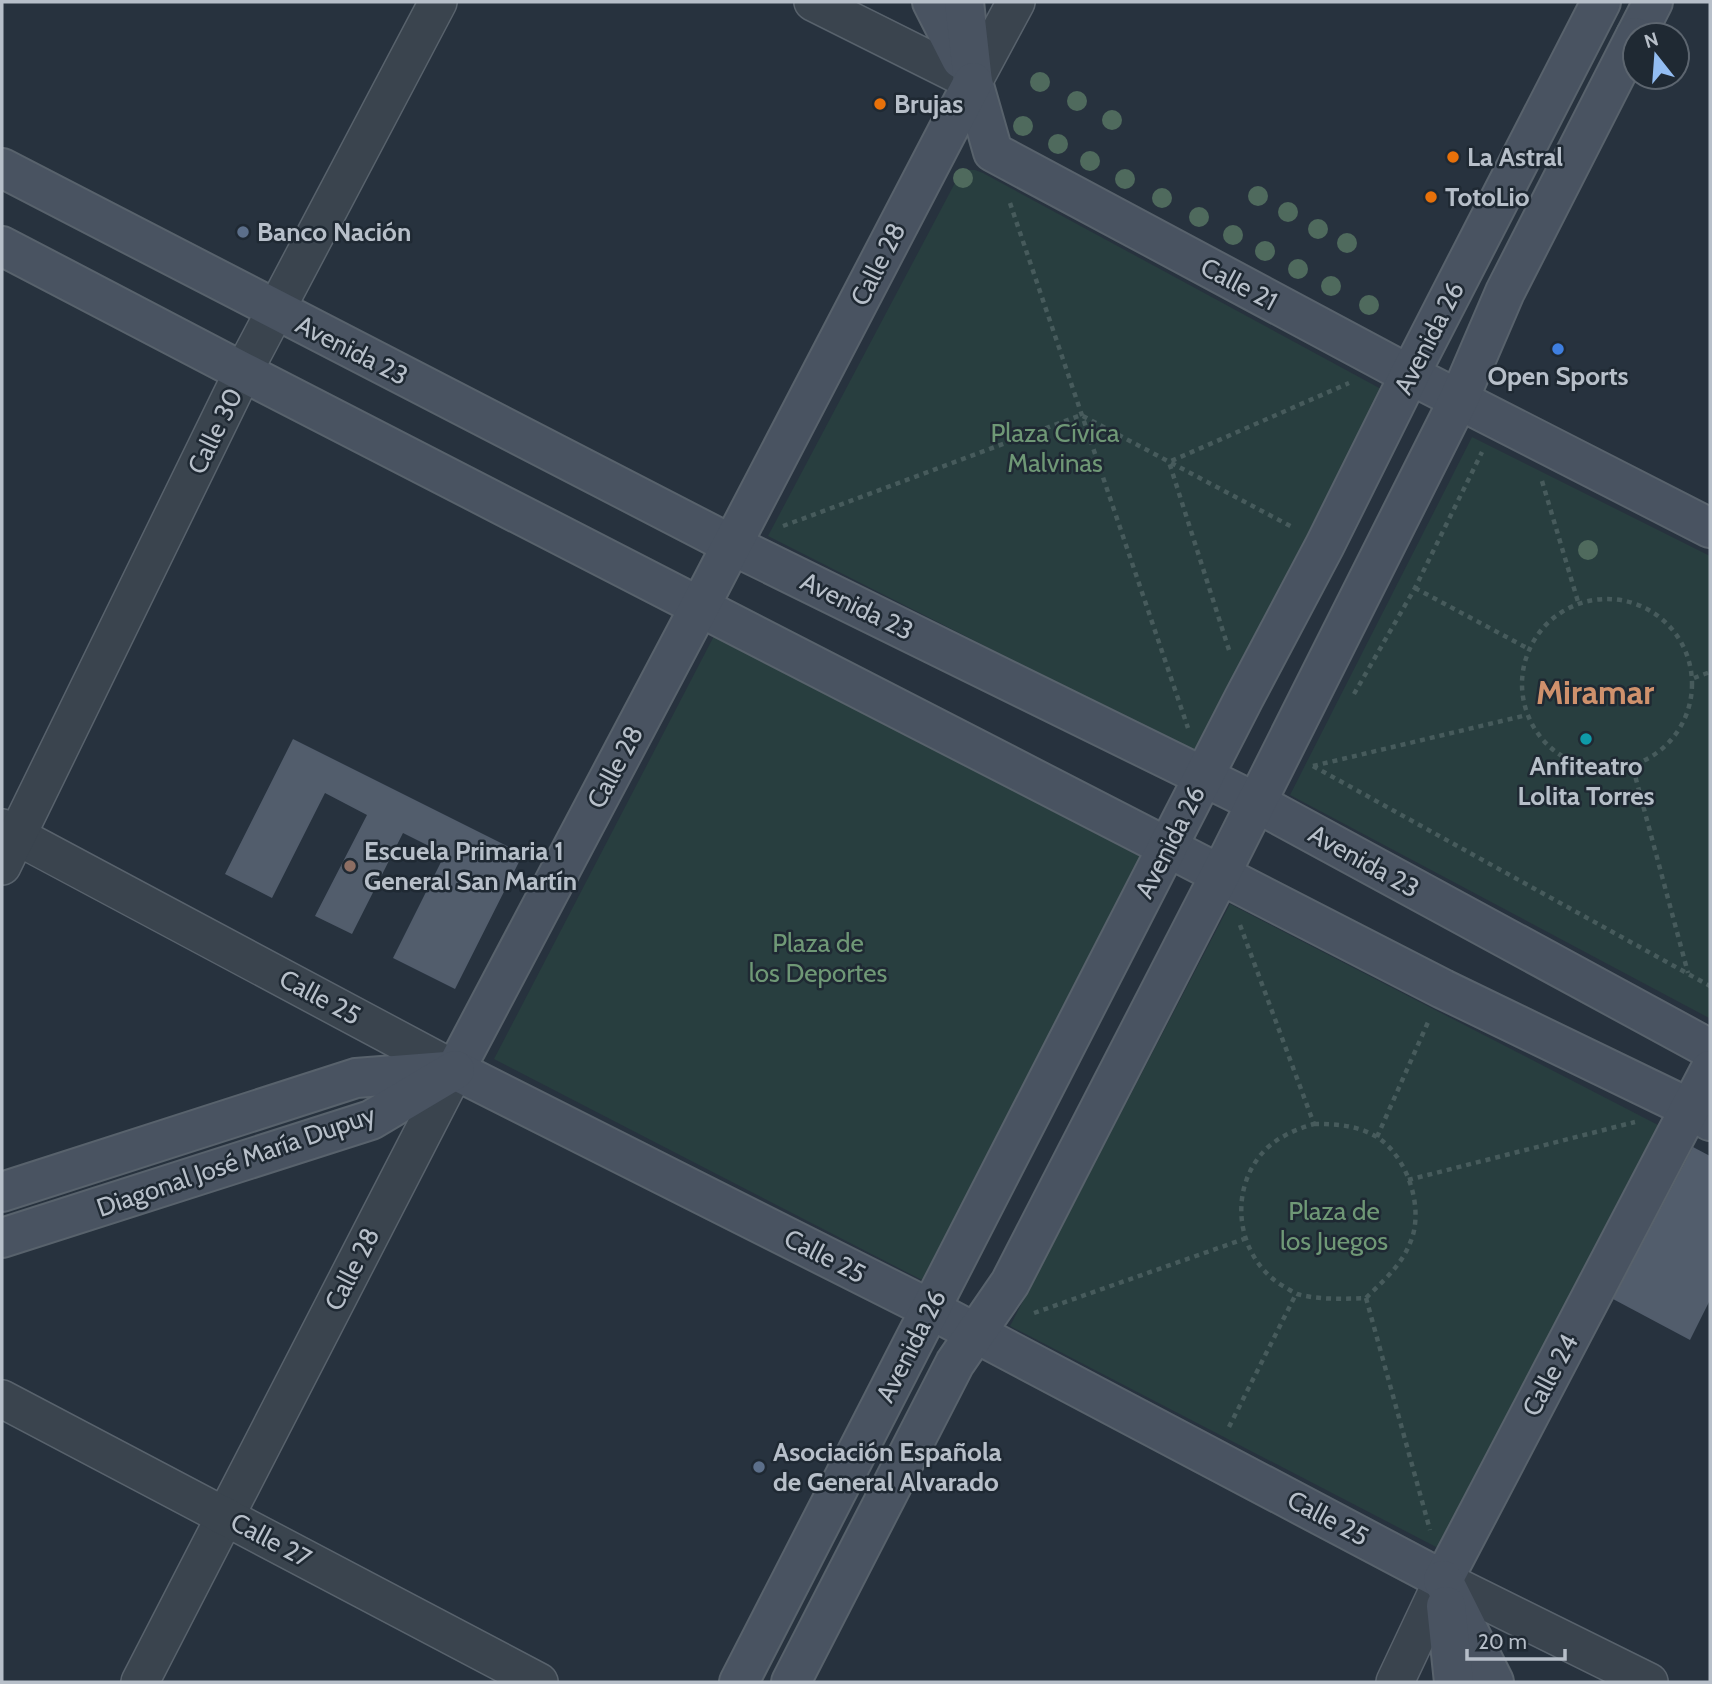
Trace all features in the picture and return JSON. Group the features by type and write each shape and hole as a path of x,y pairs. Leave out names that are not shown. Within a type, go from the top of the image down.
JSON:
{"main road":[{"path":"932,2 973,82"},
{"path":"923,177 957,156 993,152 973,82 964,2"},
{"name":"Avenida 26","path":"739,1682 1197,788 1325,545 1400,369 1601,2"},
{"name":"Avenida 26","path":"1644,21 1653,2"},
{"name":"Avenida 26","path":"791,1682 955,1363 1010,1283 1257,803 1459,399 1504,292 1621,65"},
{"name":"Calle 28","path":"455,1070 973,82"},
{"name":"Calle 21","path":"993,152 1400,369 1710,528"},
{"name":"Avenida 23","path":"2,168 1197,788 1257,803 1710,1049"},
{"path":"2,246 1443,989 1700,1115"},
{"name":"Diagonal José María Dupuy","path":"2,1192 356,1078 455,1070"},
{"name":"Diagonal José María Dupuy","path":"2,1238 370,1120 455,1070"},
{"name":"Calle 25","path":"455,1070 977,1333 1443,1580"},
{"name":"Calle 24","path":"1443,1580 1700,1115 1710,1070"},
{"path":"1443,1580 1454,1682"},
{"path":"1443,1580 1494,1682"}],"street":[{"name":"Calle 30","path":"7,844 243,372 439,2"},
{"path":"813,2 973,82"},
{"name":"Calle 28","path":"973,82 1016,2"},
{"name":"Calle 25","path":"7,844 455,1070"},
{"name":"Calle 28","path":"140,1682 455,1070"},
{"name":"Calle 27","path":"2,1399 539,1682"},
{"name":"Calle 25","path":"1443,1580 1649,1682"},
{"name":"Calle 24","path":"1395,1682 1443,1580"}],"path":[{"path":"993,152 1081,415 1197,788"},
{"path":"1169,462 1400,369"},
{"path":"732,545 1081,415 1325,545"},
{"path":"1354,695 1415,588 1482,452 1494,457"},
{"path":"1169,462 1244,698"},
{"path":"1554,486 1542,480 1579,605"},
{"path":"1415,588 1527,648"},
{"path":"1598,599 1628,601 1645,607 1669,625 1686,649 1693,678 1690,708 1681,729 1662,751 1633,768 1593,769 1565,760 1542,741 1527,715 1521,685 1527,648 1545,625 1569,608 1598,599"},
{"path":"1693,678 1710,672"},
{"path":"1313,766 1527,715"},
{"path":"1313,766 1320,754"},
{"path":"1313,766 1710,986"},
{"path":"1633,768 1689,974"},
{"path":"1239,923 1314,1124"},
{"path":"1377,1137 1443,989"},
{"path":"1408,1180 1636,1122"},
{"path":"1314,1124 1344,1125 1377,1137 1399,1158 1416,1199 1412,1241 1397,1268 1366,1298 1337,1299 1296,1293 1270,1278 1244,1239 1240,1209 1249,1174 1266,1148 1292,1131 1314,1124"},
{"path":"1028,1315 1244,1239"},
{"path":"1214,1457 1296,1293"},
{"path":"1366,1298 1443,1580"}],"green space":[{"name":"Plaza Cívica Malvinas","path":"968,170 983,173 1383,390 1196,753 768,536 956,181"},
{"path":"1472,437 1710,556 1709,1018 1290,795"},
{"name":"Plaza de los Deportes","path":"714,636 1143,858 922,1280 494,1059"},
{"name":"Plaza de los Juegos","path":"1230,904 1658,1125 1438,1548 1010,1326"}],"building":[{"path":"293,739 523,854 455,989 393,958 445,854 403,833 352,934 315,916 367,815 325,793 272,898 225,874"},
{"path":"1693,1147 1710,1156 1710,1300 1690,1340 1613,1299"}],"place":[{"name":"Brujas","path":"880,104"},
{"name":"La Astral","path":"1453,157"},
{"name":"TotoLio","path":"1431,197"},
{"name":"Banco Nación","path":"243,232"},
{"name":"Open Sports","path":"1558,349"},
{"name":"Anfiteatro Lolita Torres","path":"1586,739"},
{"name":"Escuela Primaria 1 General San Martín","path":"350,866"},
{"name":"Asociación Española de General Alvarado","path":"759,1467"}],"district":[{"name":"Miramar","path":"1595,692"}]}
